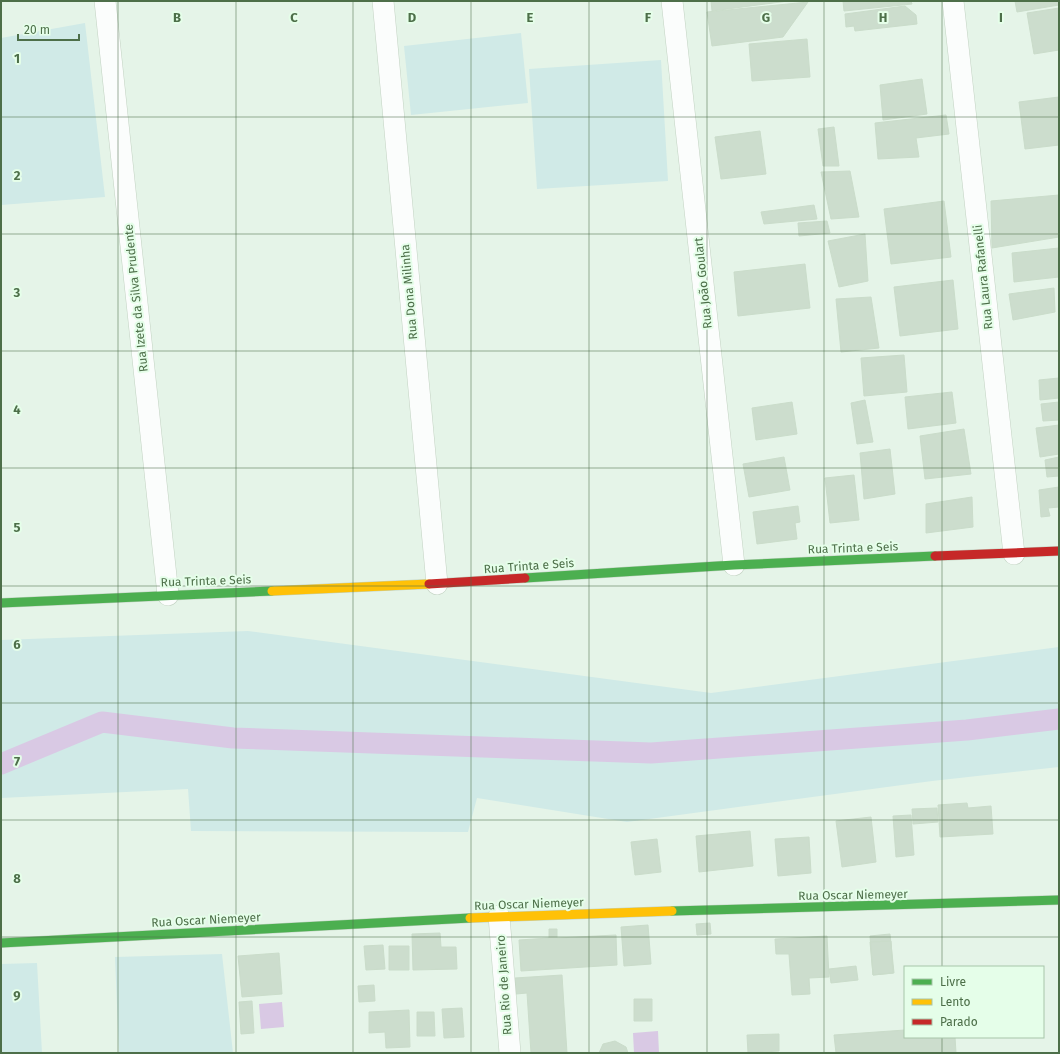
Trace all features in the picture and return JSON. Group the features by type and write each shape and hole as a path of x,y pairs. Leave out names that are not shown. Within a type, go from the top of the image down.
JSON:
{"street":[{"name":"Rua Izete da Silva Prudente","path":"105,1 168,595"},
{"name":"Rua Dona Milinha","path":"383,1 436,584"},
{"name":"Rua João Goulart","path":"672,1 734,565"},
{"name":"Rua Laura Rafanelli","path":"953,1 1014,554"},
{"name":"Rua Trinta e Seis","path":"1,603 436,584 734,565 1059,551"},
{"name":"Rua Oscar Niemeyer","path":"1,943 500,916 1059,900"},
{"name":"Rua Rio de Janeiro","path":"500,916 510,1053"}],"shaded area":[{"path":"85,23 105,197 1,205 1,38"},
{"path":"521,33 528,103 411,115 404,46"},
{"path":"661,60 668,181 537,189 529,69"},
{"path":"248,631 711,693 1059,647 1059,767 932,781 627,822 477,798 468,832 191,831 188,789 1,798 1,640"},
{"path":"222,954 233,1053 119,1053 115,957"},
{"path":"37,963 42,1053 1,1053 1,964"},
{"path":"282,1002 284,1027 261,1029 259,1004"},
{"path":"658,1031 659,1053 634,1053 633,1033"}],"building":[{"path":"711,1 788,1 712,11"},
{"path":"843,1 911,1 912,4 844,11"},
{"path":"1015,1 1059,1 1059,5 1017,12"},
{"path":"808,2 783,37 712,46 707,12"},
{"path":"905,6 916,15 917,24 855,31 854,26 846,27 845,14"},
{"path":"1059,8 1059,50 1034,54 1027,13"},
{"path":"807,39 810,77 752,81 749,44"},
{"path":"922,79 927,114 883,120 880,85"},
{"path":"1059,97 1059,145 1025,149 1019,102"},
{"path":"946,115 949,134 916,138 919,157 878,159 875,123"},
{"path":"834,127 839,166 823,166 818,129"},
{"path":"760,131 766,174 721,179 715,137"},
{"path":"850,171 859,217 831,219 821,172"},
{"path":"1059,195 1059,237 992,248 991,201"},
{"path":"944,201 951,257 891,264 884,209"},
{"path":"814,205 817,219 764,224 761,212"},
{"path":"827,221 830,233 799,236 798,223"},
{"path":"865,234 868,281 839,287 828,241"},
{"path":"1059,248 1059,277 1014,282 1012,253"},
{"path":"805,264 810,308 738,316 734,272"},
{"path":"953,280 958,329 900,336 894,287"},
{"path":"1054,288 1055,312 1013,320 1009,294"},
{"path":"871,297 879,348 841,352 836,299"},
{"path":"904,355 907,392 864,396 861,358"},
{"path":"1059,378 1059,398 1040,400 1039,380"},
{"path":"952,392 956,423 908,429 905,397"},
{"path":"865,400 873,442 857,444 851,403"},
{"path":"792,402 797,434 756,440 752,408"},
{"path":"1059,402 1059,420 1043,421 1041,404"},
{"path":"1059,425 1059,454 1040,457 1036,428"},
{"path":"964,429 971,474 925,479 920,436"},
{"path":"890,449 895,494 864,499 860,453"},
{"path":"784,457 790,490 749,497 743,464"},
{"path":"1059,457 1059,476 1047,477 1045,460"},
{"path":"854,475 859,520 830,523 825,478"},
{"path":"1059,487 1059,507 1048,508 1050,516 1041,517 1039,490"},
{"path":"972,497 973,527 926,533 926,504"},
{"path":"798,506 800,522 795,523 797,539 757,544 753,512"},
{"path":"967,803 968,808 991,806 993,834 940,837 938,805"},
{"path":"937,808 938,822 913,824 912,809"},
{"path":"911,815 914,855 896,857 893,816"},
{"path":"871,817 876,862 842,867 836,821"},
{"path":"750,831 753,866 699,872 696,836"},
{"path":"809,837 811,873 778,876 775,839"},
{"path":"657,839 661,872 635,875 631,842"},
{"path":"710,923 711,934 697,935 696,924"},
{"path":"648,925 651,964 624,966 621,927"},
{"path":"549,929 557,929 557,938 616,935 617,965 521,971 519,940 549,938"},
{"path":"440,933 441,947 456,947 457,969 413,970 412,934"},
{"path":"890,934 894,973 873,975 870,936"},
{"path":"827,936 829,977 809,978 810,994 792,995 789,954 776,954 775,939"},
{"path":"891,941 893,973 873,975 870,942"},
{"path":"383,945 385,969 366,970 364,946"},
{"path":"389,946 409,946 409,970 389,970"},
{"path":"279,953 282,994 242,997 238,956"},
{"path":"856,966 858,980 831,983 829,969"},
{"path":"562,975 567,1053 531,1053 527,993 516,994 515,978"},
{"path":"374,985 375,1001 359,1002 358,986"},
{"path":"634,999 652,999 652,1021 634,1021"},
{"path":"252,1001 254,1033 241,1034 239,1002"},
{"path":"462,1008 464,1037 444,1038 442,1009"},
{"path":"409,1010 410,1047 386,1048 385,1032 369,1033 369,1012"},
{"path":"417,1012 434,1012 435,1036 417,1036"},
{"path":"904,1030 904,1038 955,1038 956,1053 836,1053 834,1035"},
{"path":"779,1034 779,1051 748,1053 747,1035"},
{"path":"615,1041 626,1047 628,1053 599,1053 603,1044"}],"waterway":[{"path":"1,764 102,722 233,738 651,753 967,730 1059,719"}],"traffic: fast":[{"path":"525,578 734,565 935,556"},
{"path":"1,603 272,591"},
{"path":"672,911 1059,900"},
{"path":"1,943 470,918"}],"traffic: slow":[{"path":"272,591 429,584"},
{"path":"470,918 672,911"}],"traffic: jam":[{"path":"935,556 1059,551"},
{"path":"429,584 525,578"}]}
